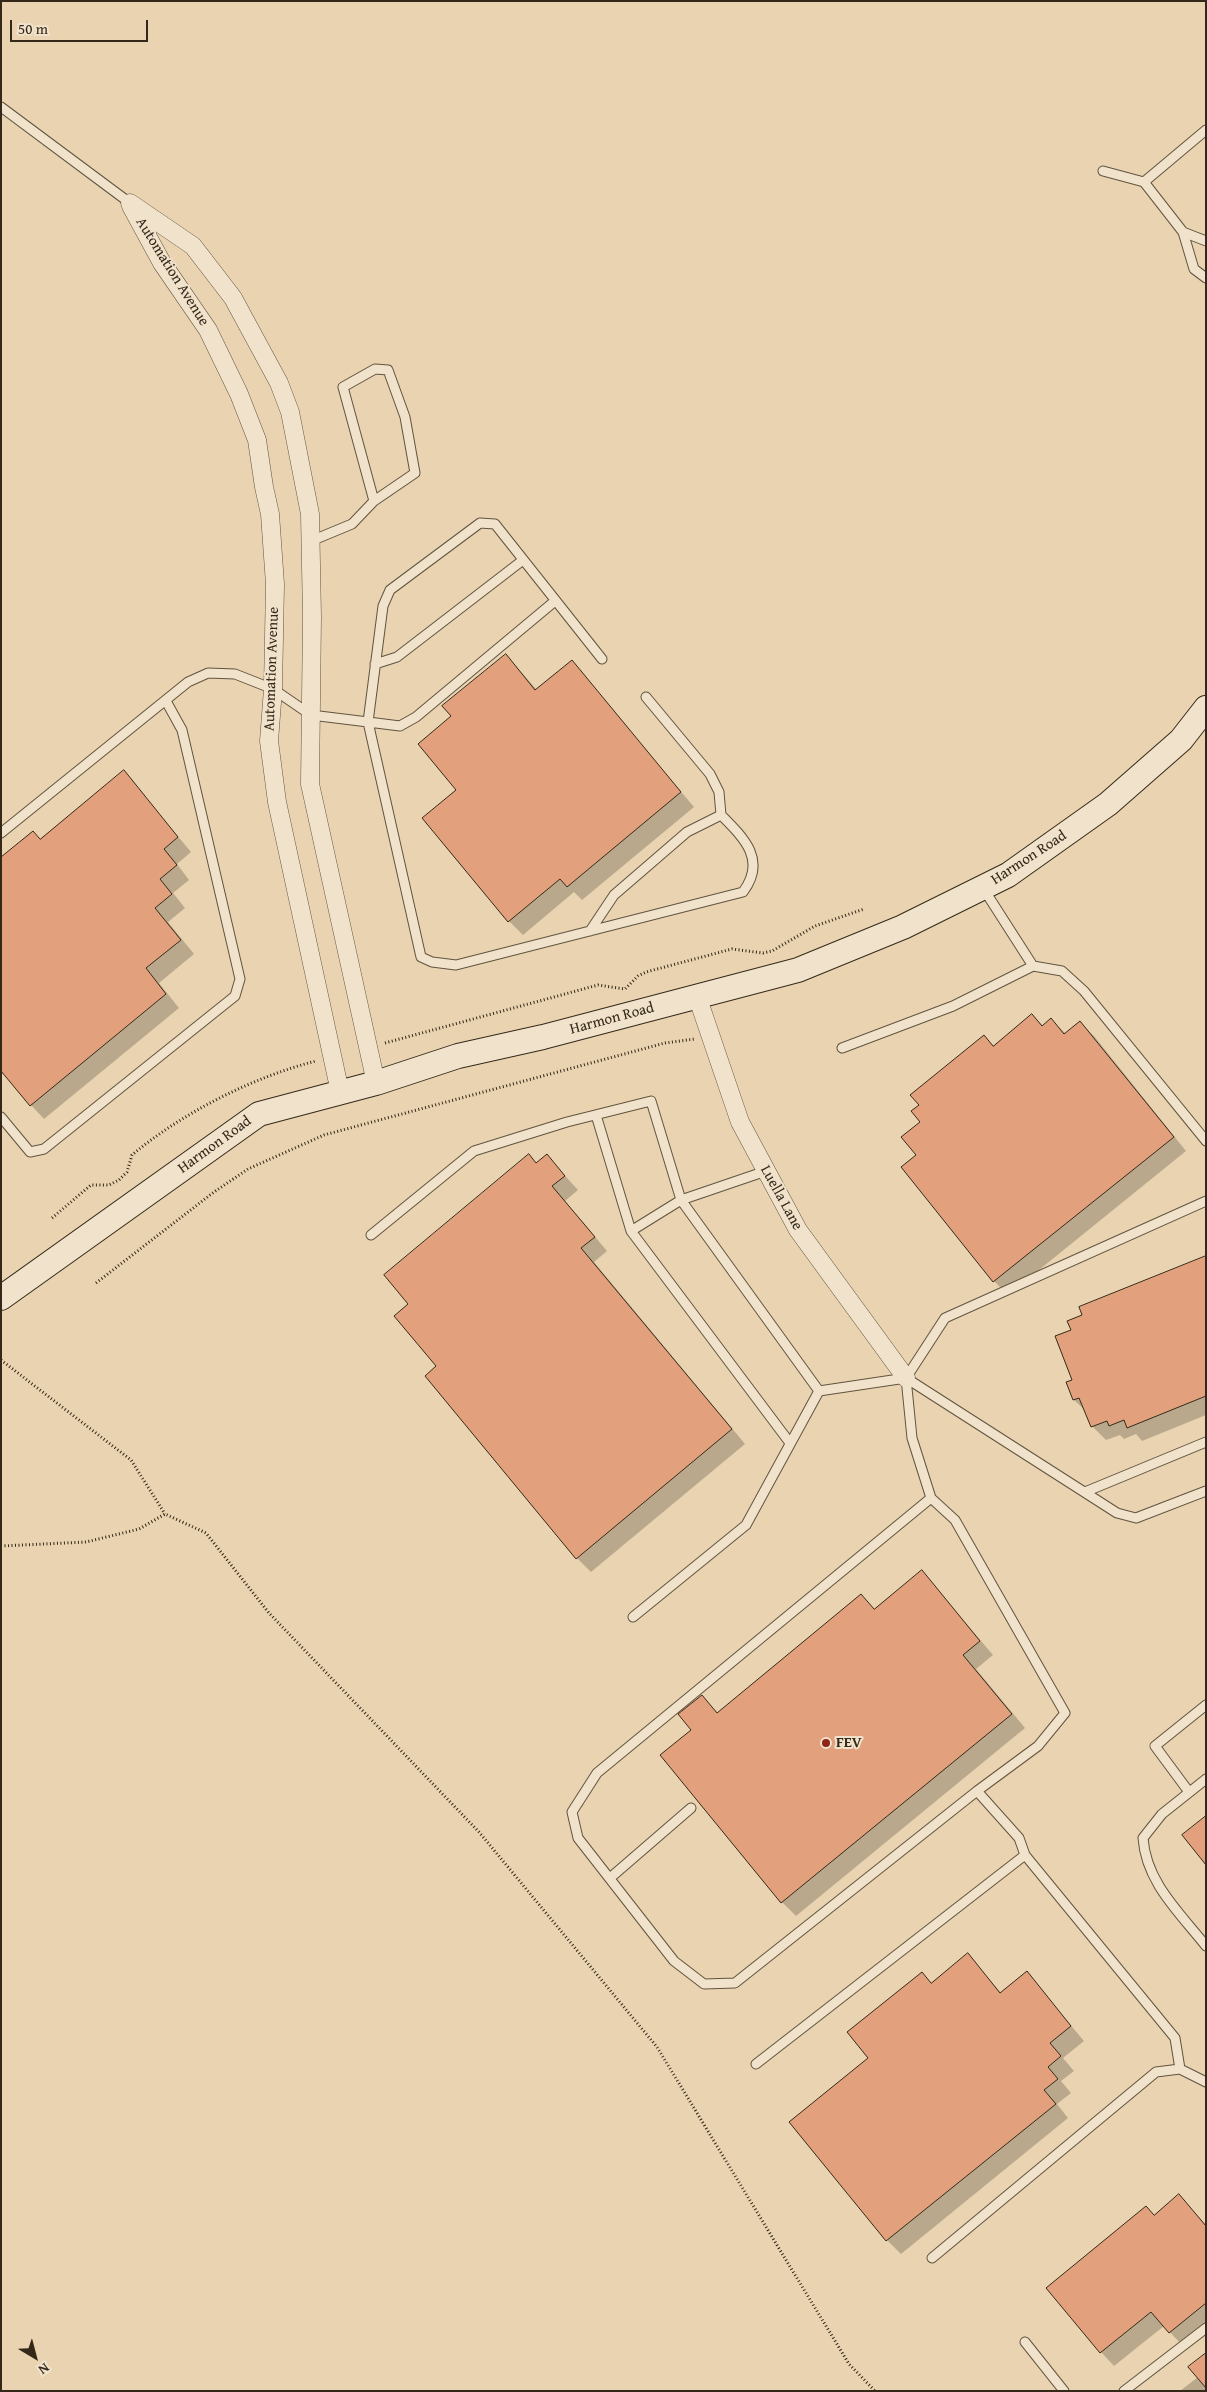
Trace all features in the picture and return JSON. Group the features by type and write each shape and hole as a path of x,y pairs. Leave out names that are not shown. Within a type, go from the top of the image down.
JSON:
{"street":[{"name":"Automation Avenue","path":"130,203 193,246 233,298 279,383 290,412 310,514 310,784 376,1083"},
{"name":"Automation Avenue","path":"130,203 162,263 208,330 239,394 257,440 270,514 275,584 273,689 269,741 277,802 340,1092"},
{"name":"Harmon Road","path":"1,1298 259,1114 376,1083 458,1056 543,1038 798,970 903,927 1008,875 1108,804 1181,740 1206,708"},
{"name":"Luella Lane","path":"697,996 740,1122 798,1230 906,1378"}],"lane":[{"path":"1,107 130,203"},
{"path":"1144,182 1206,130"},
{"path":"1103,171 1144,182 1183,232 1194,269 1206,278"},
{"path":"1183,232 1206,241"},
{"path":"311,541 352,524 374,501 415,473 405,417 388,370 375,369 343,387 374,501"},
{"path":"602,659 495,524 480,523 390,590 382,606 368,722 421,956 432,962 456,965 743,892 752,880 754,859 740,834 721,815 719,792 710,774 646,697"},
{"path":"375,664 397,657 523,560"},
{"path":"1,833 188,682 208,673 235,674 273,689 311,716 400,726 416,717 555,600"},
{"path":"1,1118 30,1152 44,1149 235,996 240,979 189,759 182,730 166,701"},
{"path":"590,931 614,895 687,832 721,815"},
{"path":"982,888 1033,966"},
{"path":"842,1048 953,1006 1033,966 1062,971 1084,992 1206,1141"},
{"path":"371,1235 474,1151 651,1101 681,1200 820,1391"},
{"path":"596,1115 631,1231 790,1443"},
{"path":"631,1231 681,1200 766,1171"},
{"path":"931,1498 598,1773 572,1812 578,1838 674,1961 704,1984 735,1983 977,1791 1038,1746 1065,1714 955,1520 931,1498 912,1438 906,1378 945,1318 1206,1201"},
{"path":"820,1391 906,1378 1117,1513 1136,1518 1206,1490"},
{"path":"633,1617 746,1525 820,1391"},
{"path":"1085,1492 1206,1442"},
{"path":"1190,1792 1154,1746 1206,1705"},
{"path":"1206,1779 1162,1814 1143,1838 1144,1855 1154,1880 1206,1946"},
{"path":"977,1791 1019,1838 1025,1855 1175,2038 1180,2069"},
{"path":"610,1878 691,1808"},
{"path":"756,2064 1025,1855"},
{"path":"932,2258 1156,2072 1180,2069 1206,2082"},
{"path":"1124,2391 1206,2328"},
{"path":"1025,2342 1064,2391"}],"path":[{"path":"96,1283 214,1192 248,1169 324,1135 665,1043 710,1034"},
{"path":"1,1360 132,1460 165,1514 206,1533 269,1613 479,1832 657,2047 849,2364 875,2391"},
{"path":"1,1546 86,1542 140,1529 165,1514"}],"building":[{"path":"506,654 535,690 572,660 681,792 567,887 560,879 508,922 422,818 456,790 418,744 451,716 442,706"},
{"path":"124,770 178,837 164,849 177,865 160,879 172,894 155,908 181,940 146,968 166,994 30,1106 1,1071 1,857 33,831 40,839"},
{"path":"1032,1014 1042,1026 1051,1018 1064,1034 1080,1021 1174,1137 993,1282 901,1167 916,1155 901,1137 920,1122 911,1111 919,1105 910,1095 984,1035 993,1046"},
{"path":"529,1154 536,1163 547,1154 565,1176 552,1186 595,1237 581,1248 732,1429 576,1559 425,1376 436,1366 394,1316 408,1304 384,1275"},
{"path":"1206,1256 1206,1396 1127,1428 1124,1420 1109,1426 1107,1421 1091,1427 1079,1398 1073,1400 1066,1382 1072,1380 1055,1336 1071,1330 1067,1321 1082,1315 1079,1307"},
{"name":"FEV","path":"922,1570 980,1641 963,1655 1012,1714 781,1903 660,1755 691,1730 678,1714 702,1695 717,1713 861,1594 874,1609"},
{"path":"1206,1816 1206,1865 1182,1835"},
{"path":"968,1953 1000,1993 1027,1971 1071,2026 1050,2043 1061,2056 1048,2067 1058,2079 1044,2090 1056,2104 886,2241 789,2122 868,2058 847,2032 922,1972 931,1983"},
{"path":"1179,2194 1206,2226 1206,2303 1169,2333 1151,2312 1100,2353 1046,2288 1146,2206 1154,2215"},
{"path":"1206,2353 1206,2388 1188,2367"}],"place":[{"name":"FEV","path":"826,1743"}]}
